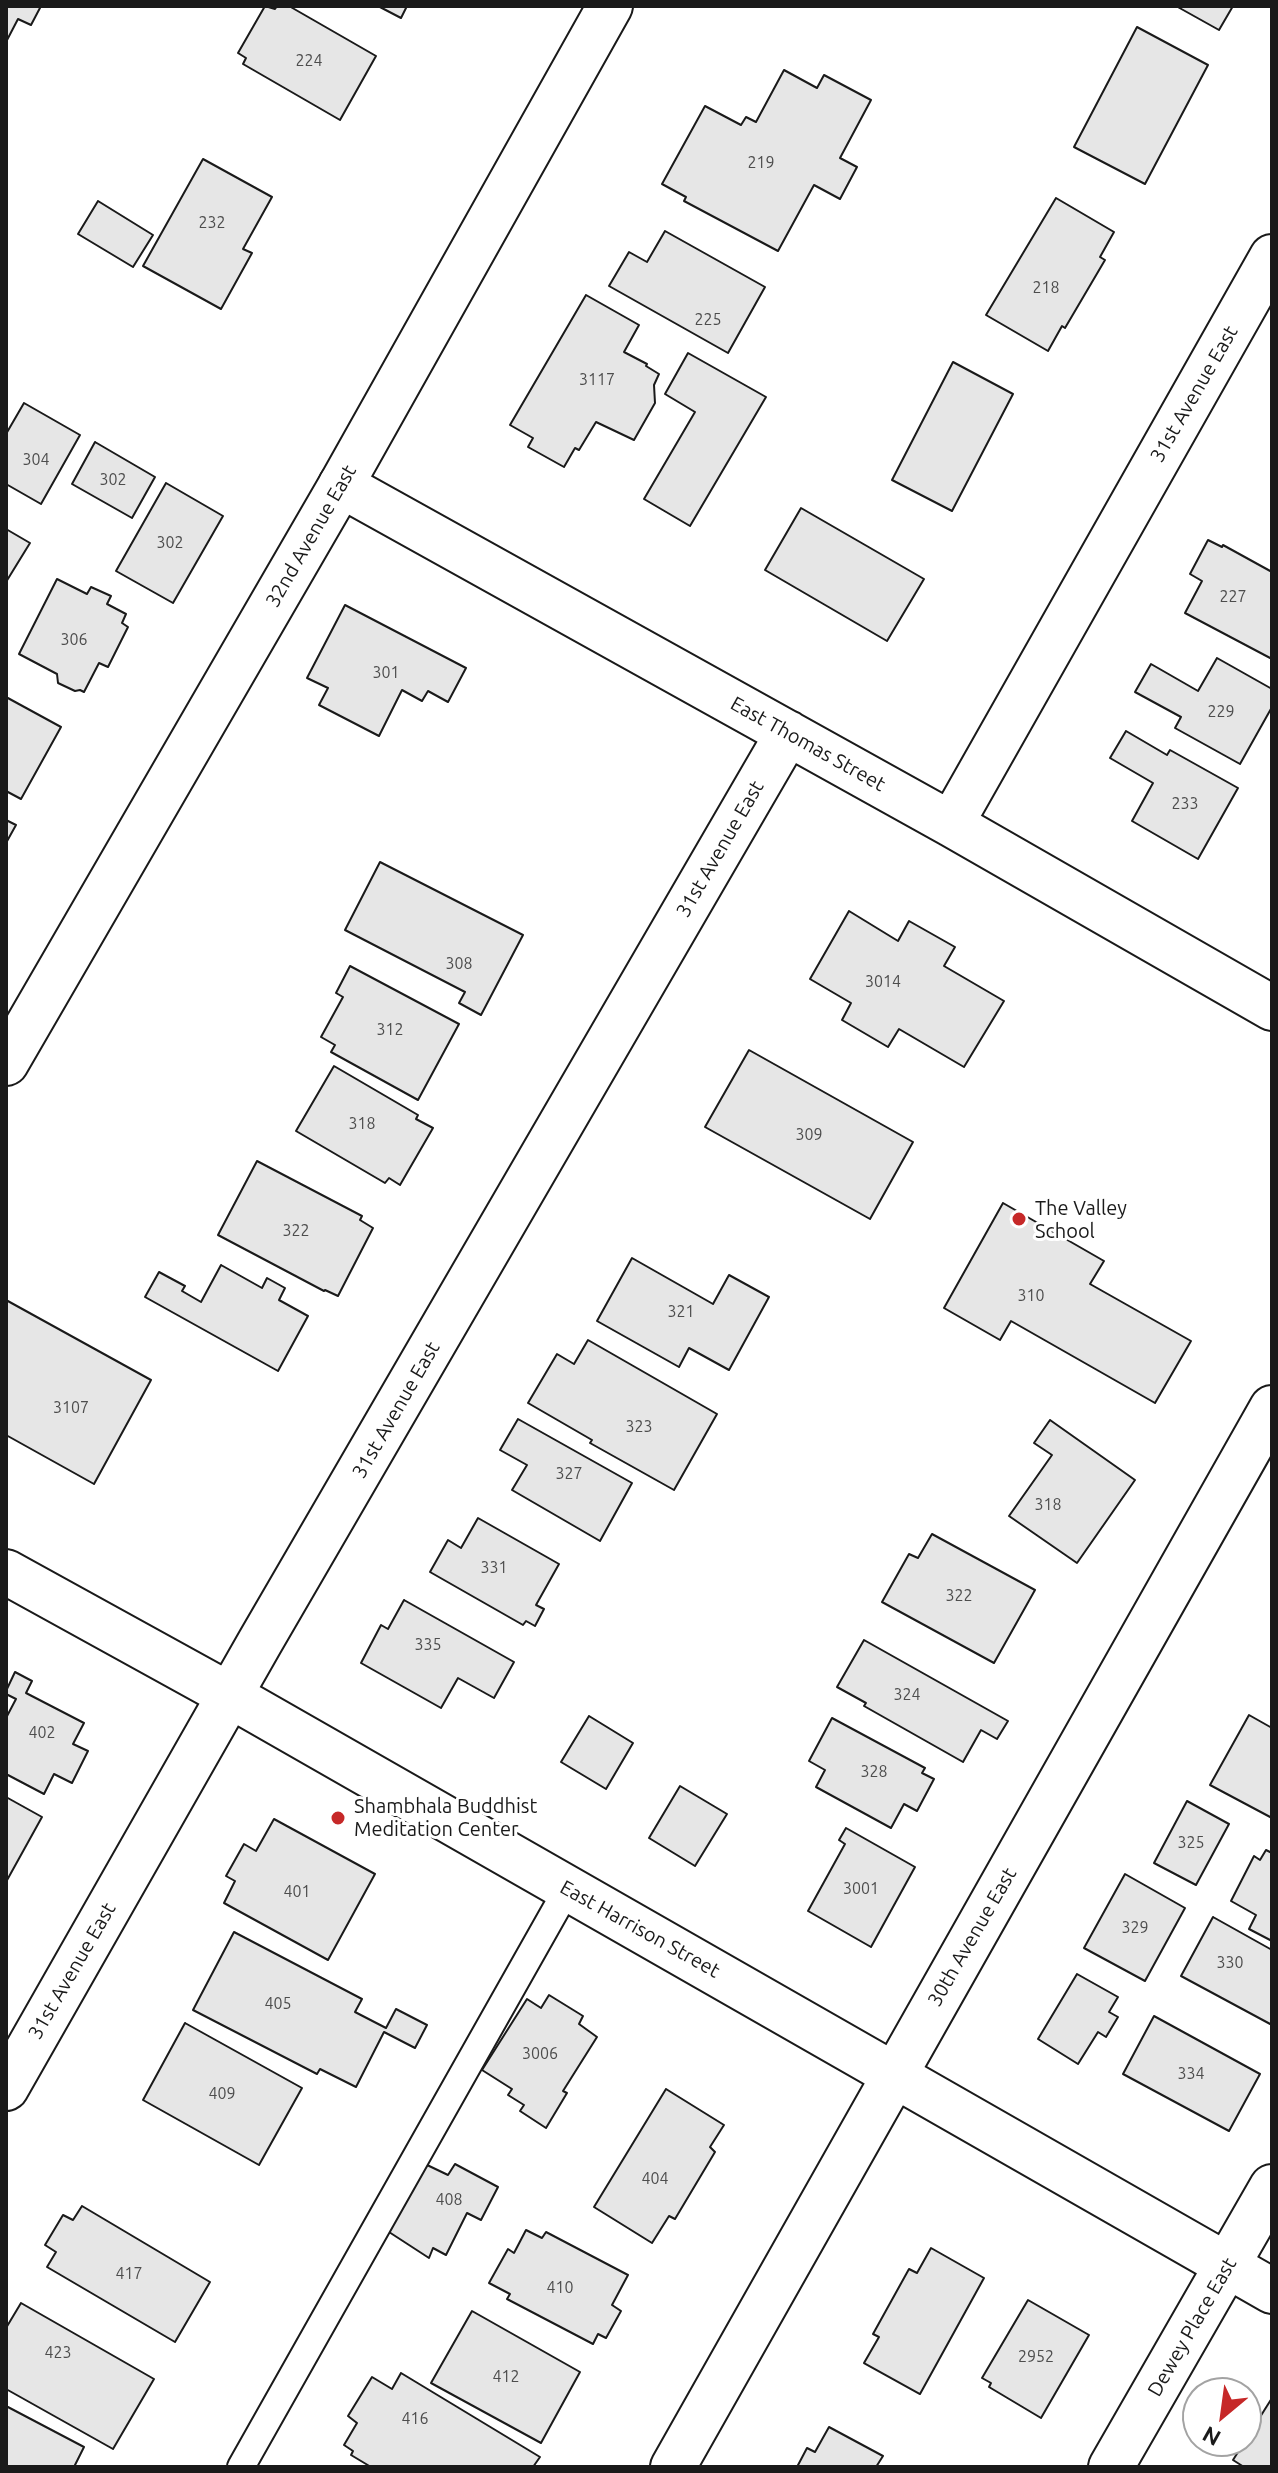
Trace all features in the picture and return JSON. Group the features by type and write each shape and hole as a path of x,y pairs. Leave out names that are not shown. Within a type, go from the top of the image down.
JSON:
{"street":[{"name":"32nd Avenue East","path":"6,1063 341,485 610,6"},
{"name":"31st Avenue East","path":"951,824 1272,257"},
{"name":"East Thomas Street","path":"341,485 951,824 1272,1008"},
{"name":"31st Avenue East","path":"6,2088 788,733"},
{"name":"30th Avenue East","path":"673,2467 1272,1408"},
{"name":"East Harrison Street","path":"6,1572 231,1696 1272,2291"},
{"name":"Dewey Place East","path":"1111,2467 1272,2187"}],"lane":[{"path":"241,2467 568,1888"}],"building":[{"path":"6,6 41,6 31,25 18,19 6,42"},
{"path":"265,6 275,9 277,6 289,6 376,56 340,120 243,64 246,58 238,53"},
{"path":"378,6 407,6 401,18"},
{"path":"1176,6 1233,6 1219,30"},
{"path":"1137,27 1208,65 1145,184 1074,147"},
{"path":"784,70 817,88 824,75 871,100 840,158 857,167 840,199 814,185 778,251 684,201 686,197 662,184 705,106 741,125 746,117 756,122"},
{"path":"203,159 272,197 243,249 252,253 221,309 143,266"},
{"path":"1056,198 1114,232 1100,257 1105,260 1048,351 986,315"},
{"path":"98,201 153,235 133,267 78,234"},
{"path":"665,231 765,287 728,353 609,286 629,252 647,262"},
{"path":"586,295 639,325 624,352 659,374 654,385 655,403 634,440 596,422 564,467 528,447 533,438 510,425"},
{"path":"688,353 766,397 690,526 644,499 695,412 665,394"},
{"path":"953,362 1013,394 952,511 892,480"},
{"path":"24,403 80,435 41,504 6,484 6,434"},
{"path":"95,442 155,477 132,518 72,484"},
{"path":"166,483 223,516 173,603 116,571"},
{"path":"801,508 924,579 887,641 765,570"},
{"path":"6,529 30,543 6,582"},
{"path":"1208,540 1272,572 1272,659 1185,613 1202,581 1190,574"},
{"path":"57,579 87,594 91,587 111,596 107,604 126,614 122,623 128,627 108,667 99,663 84,692 58,683 57,674 19,654"},
{"path":"345,605 466,668 448,702 428,691 422,701 402,690 379,736 319,705 328,688 307,678"},
{"path":"1217,658 1272,689 1272,707 1240,764 1175,728 1181,717 1135,692 1151,664 1198,691"},
{"path":"6,697 61,727 21,799 6,791"},
{"path":"1126,731 1167,755 1170,750 1238,788 1198,859 1132,821 1153,783 1110,758"},
{"path":"6,820 16,825 6,843"},
{"path":"380,862 523,935 481,1015 459,1003 465,992 345,930"},
{"path":"849,911 898,941 909,921 955,947 944,966 1004,1001 964,1067 899,1029 888,1047 842,1020 851,1003 810,979"},
{"path":"350,966 459,1024 418,1100 331,1052 335,1045 321,1037 343,997 336,993"},
{"path":"749,1050 913,1142 870,1219 705,1127"},
{"path":"334,1066 418,1115 416,1119 433,1128 400,1185 389,1178 385,1183 296,1131"},
{"path":"257,1161 362,1216 360,1220 373,1228 338,1296 218,1235"},
{"path":"1003,1203 1104,1261 1090,1284 1191,1341 1155,1403 1011,1321 1000,1340 944,1308"},
{"path":"632,1258 713,1304 729,1275 769,1297 729,1370 689,1348 679,1367 597,1321"},
{"path":"221,1265 262,1288 267,1278 285,1288 279,1300 308,1316 278,1371 145,1297 159,1272 185,1286 182,1291 201,1302"},
{"path":"6,1300 151,1380 94,1484 6,1435"},
{"path":"588,1340 717,1414 674,1490 590,1443 592,1440 528,1403 557,1354 574,1364"},
{"path":"518,1419 632,1483 600,1541 512,1490 527,1465 500,1450"},
{"path":"1050,1420 1135,1480 1077,1563 1009,1516 1052,1455 1034,1443"},
{"path":"478,1518 559,1564 536,1605 544,1609 535,1626 526,1621 523,1625 430,1572 448,1540 461,1548"},
{"path":"932,1534 1035,1590 994,1663 882,1602 909,1554 918,1558"},
{"path":"404,1600 514,1662 494,1698 458,1678 441,1708 361,1663 381,1625 388,1629"},
{"path":"864,1640 1008,1721 997,1739 981,1730 963,1762 864,1706 866,1703 837,1687"},
{"path":"15,1672 32,1681 26,1693 84,1723 73,1744 88,1751 72,1783 54,1774 44,1794 6,1774 6,1718 16,1699 6,1691"},
{"path":"1249,1715 1272,1728 1272,1818 1210,1785"},
{"path":"589,1716 633,1743 606,1789 561,1762"},
{"path":"832,1718 925,1768 922,1773 934,1779 917,1811 904,1804 891,1828 816,1787 825,1770 809,1761"},
{"path":"680,1786 727,1814 695,1866 649,1838"},
{"path":"6,1797 42,1817 6,1882"},
{"path":"1187,1801 1229,1824 1196,1885 1154,1863"},
{"path":"274,1819 375,1874 328,1960 224,1903 235,1881 226,1876 244,1844 256,1851"},
{"path":"846,1828 915,1867 871,1947 808,1911 845,1844 839,1840"},
{"path":"1266,1850 1272,1853 1272,1941 1249,1929 1256,1915 1231,1901 1254,1856 1260,1860"},
{"path":"1125,1874 1185,1908 1145,1981 1084,1948"},
{"path":"1213,1917 1272,1950 1272,2025 1181,1976"},
{"path":"234,1932 362,1999 355,2012 386,2028 396,2009 427,2025 415,2048 384,2032 356,2087 320,2069 317,2074 193,2010"},
{"path":"1077,1974 1118,1997 1109,2012 1118,2017 1106,2037 1098,2032 1078,2064 1038,2039"},
{"path":"549,1995 583,2016 579,2024 597,2037 563,2091 567,2093 546,2128 520,2111 524,2105 508,2095 512,2089 482,2070 527,1999 541,2008"},
{"path":"1154,2016 1260,2074 1229,2131 1123,2074"},
{"path":"185,2023 302,2088 259,2165 143,2100"},
{"path":"666,2089 724,2125 710,2147 715,2152 675,2219 669,2216 652,2243 594,2207"},
{"path":"425,2164 448,2175 455,2164 498,2187 481,2220 467,2213 446,2255 433,2248 429,2258 389,2232"},
{"path":"82,2206 210,2282 175,2342 47,2267 56,2252 45,2245 63,2215 73,2220"},
{"path":"526,2230 542,2238 546,2232 628,2275 612,2305 621,2311 606,2338 598,2334 593,2344 507,2299 510,2294 489,2283 508,2249 514,2253"},
{"path":"931,2248 984,2278 920,2394 864,2363 879,2337 873,2334 909,2269 917,2273"},
{"path":"1028,2300 1089,2335 1041,2418 989,2387 991,2383 982,2378"},
{"path":"21,2303 154,2379 113,2449 6,2389 6,2328"},
{"path":"472,2311 580,2372 541,2443 431,2383"},
{"path":"401,2373 540,2457 533,2467 371,2467 351,2455 353,2451 344,2445 357,2423 348,2416 372,2377 392,2389"},
{"path":"1272,2398 1272,2467 1244,2467 1233,2460 1235,2457 1262,2457 1262,2414"},
{"path":"6,2406 84,2447 74,2467 6,2467"},
{"path":"829,2427 883,2456 876,2467 797,2467 807,2448 815,2452"}],"place":[{"name":"The Valley School","path":"1019,1219"},
{"name":"Shambhala Buddhist Meditation Center","path":"338,1818"}]}
